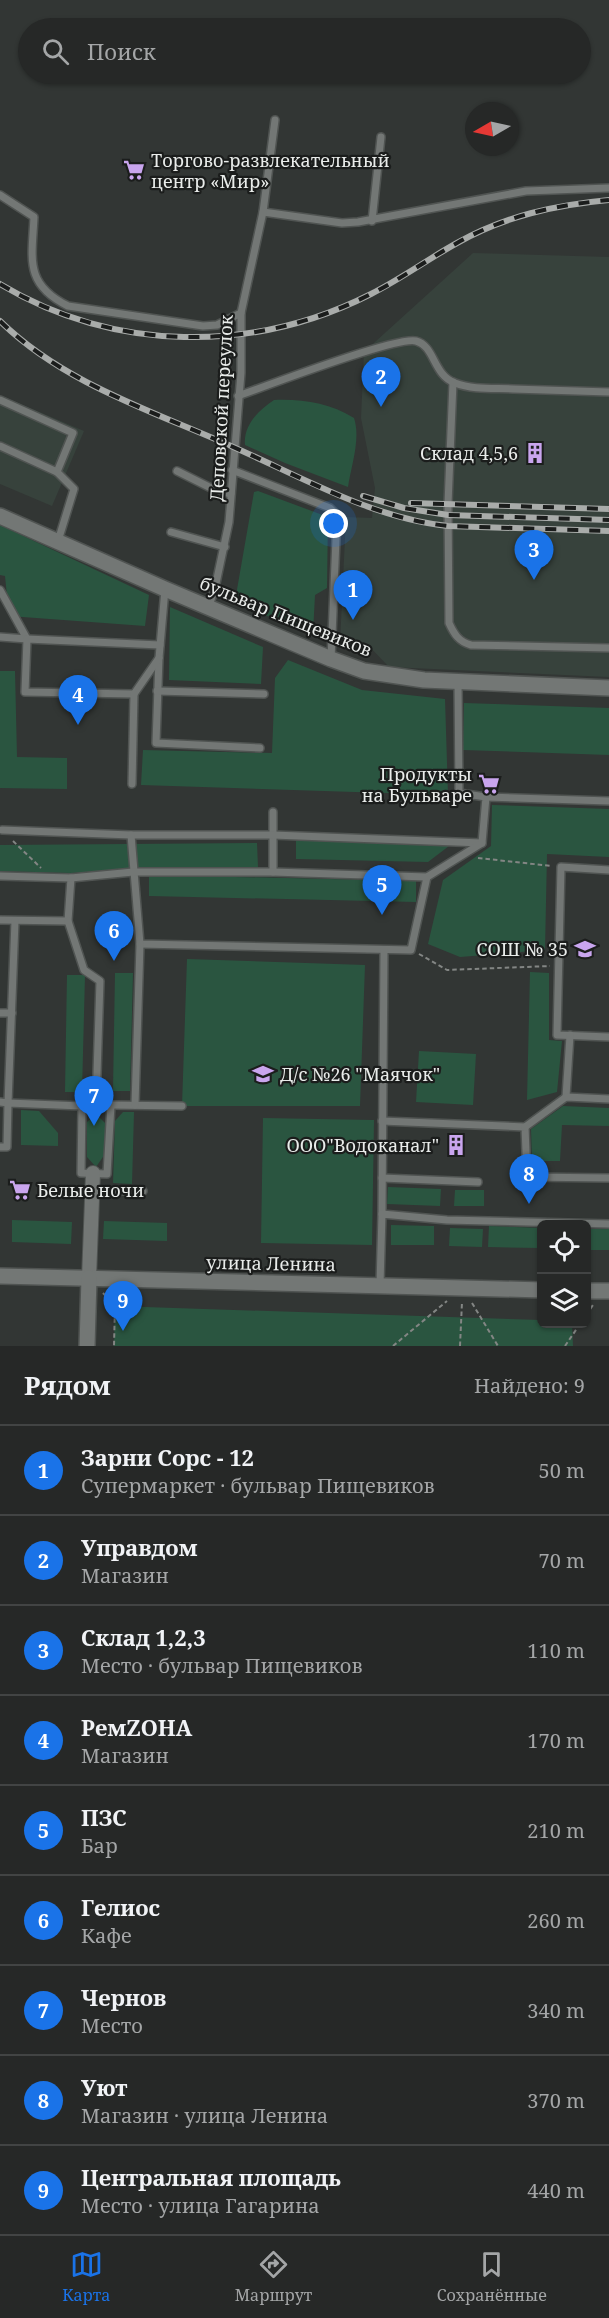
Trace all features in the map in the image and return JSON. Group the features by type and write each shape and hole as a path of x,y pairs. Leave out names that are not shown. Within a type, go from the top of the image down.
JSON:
{"main road":[{"name":"бульвар Пищевиков","path":"0,516 165,589 364,671 393,677 458,682 609,688"},
{"name":"улица Ленина","path":"0,1276 537,1290"},
{"path":"87,1346 89,1278"},
{"path":"591,1291 609,1291"}],"street":[{"path":"89,1278 93,1173"}],"lane":[{"name":"Деповской переулок","path":"209,606 225,547 241,356 241,313 263,212 274,120"},
{"path":"372,220 381,136"},
{"path":"263,212 342,223 372,220 526,191 609,188"},
{"path":"0,195 34,217 33,257 38,282 51,297 68,306 203,326 218,325 241,313"},
{"path":"238,396 364,352 409,340 415,340 427,348 444,378 453,382 482,388 609,392"},
{"path":"453,382 448,504 449,623 452,630 456,636 471,645 609,648"},
{"path":"0,400 73,433 57,472"},
{"path":"0,446 57,472 74,489 58,541"},
{"path":"232,470 330,508 338,515 331,659"},
{"path":"177,471 215,490 231,494"},
{"path":"171,532 225,547"},
{"path":"165,589 157,691 156,743 260,748"},
{"path":"0,590 27,639 25,692 134,694"},
{"path":"0,637 160,645"},
{"path":"132,784 134,694 159,658"},
{"path":"458,682 459,793 609,801"},
{"path":"157,691 264,694"},
{"path":"482,843 486,796"},
{"path":"273,812 273,872"},
{"path":"2,830 130,835 273,835 482,843"},
{"path":"130,835 140,944 135,1105"},
{"path":"0,876 71,878 133,872 273,872 427,877 482,843"},
{"path":"609,870 561,867 557,1035 609,1037"},
{"path":"140,944 411,950 427,877"},
{"path":"71,878 68,921 84,970 100,981 96,1105"},
{"path":"0,920 68,921"},
{"path":"0,1147 7,1148 4,1103 10,1060 15,921"},
{"path":"380,1286 384,950"},
{"path":"0,1013 12,1013"},
{"path":"566,1097 570,1035"},
{"path":"0,1059 10,1060"},
{"path":"382,1121 525,1127 566,1097 609,1099"},
{"path":"4,1103 182,1106"},
{"path":"82,1106 81,1173 107,1174 111,1105"},
{"path":"525,1127 527,1177 609,1178"},
{"path":"381,1178 478,1182"},
{"path":"92,1191 143,1191"},
{"path":"382,1214 447,1220 609,1224"}],"path":[{"path":"2,830 52,878"},
{"path":"461,856 561,867"},
{"path":"411,950 447,970 560,966"},
{"path":"89,1278 115,1306 114,1346"},
{"path":"393,1346 462,1287"},
{"path":"460,1346 462,1287"},
{"path":"462,1287 498,1346"},
{"path":"565,1346 577,1328"}],"shaded area":[{"path":"473,253 609,257 609,677 389,667 367,644 340,643 346,517 372,518 375,488 361,418 364,352"},
{"path":"0,395 84,431 52,506 0,484"}],"green space":[{"path":"274,400 316,403 354,418 356,444 348,487 245,445 249,425 263,408"},
{"path":"258,491 328,517 327,588 315,595 313,633 238,605 235,601 254,492"},
{"path":"0,525 149,595 145,626 9,616 5,576 0,575"},
{"path":"170,607 263,647 261,684 169,680"},
{"path":"288,660 362,690 445,699 448,795 141,785 143,750 272,753 275,678"},
{"path":"0,671 15,671 17,757 67,758 67,789 0,788"},
{"path":"464,703 609,708 609,755 463,750"},
{"path":"492,805 609,809 609,857 547,854 545,950 460,957 428,944 443,880 491,846"},
{"path":"296,840 449,846 428,862 296,859"},
{"path":"257,843 258,867 122,869 71,873 0,871 0,845"},
{"path":"149,875 416,881 416,902 149,896"},
{"path":"187,959 365,965 360,1106 182,1106"},
{"path":"530,972 549,973 549,1040 562,1041 557,1092 527,1100"},
{"path":"115,973 133,973 130,1091 113,1091"},
{"path":"67,975 85,975 82,1092 65,1092"},
{"path":"419,1051 476,1054 473,1105 416,1102"},
{"path":"563,1106 609,1108 609,1126 562,1125 560,1161 532,1161 531,1129"},
{"path":"21,1110 39,1111 58,1133 58,1146 21,1145"},
{"path":"123,1112 134,1112 132,1184 113,1183 115,1121"},
{"path":"96,1114 105,1123 105,1154 96,1167 87,1157 87,1122"},
{"path":"263,1118 374,1120 372,1245 261,1243"},
{"path":"388,1187 441,1189 440,1206 387,1204"},
{"path":"455,1190 484,1190 484,1206 454,1206"},
{"path":"12,1220 72,1222 71,1244 12,1242"},
{"path":"104,1221 167,1223 167,1241 103,1239"},
{"path":"391,1225 434,1226 434,1245 391,1245"},
{"path":"489,1226 537,1228 537,1248 488,1247"},
{"path":"450,1228 483,1229 482,1247 449,1246"},
{"path":"591,1229 609,1229 609,1250 591,1250"},
{"path":"115,1306 537,1320 537,1328 572,1328 573,1346 114,1346"}],"railway":[{"path":"0,284 44,306 89,323 136,333 184,337 232,335 279,327 326,314 371,294 475,234 512,219 569,205 609,200"},
{"path":"0,321 25,343 80,379 337,495 364,505 419,522 448,526 609,531"},
{"path":"363,496 404,508 448,515 609,520"},
{"path":"411,503 609,509"}],"place":[{"name":"Торгово-развлекательный центр «Мир»","path":"134,170"},
{"name":"Управдом","path":"381,407"},
{"name":"Склад 4,5,6","path":"535,453"},
{"name":"Склад 1,2,3","path":"534,580"},
{"name":"Зарни Сорс - 12","path":"353,620"},
{"name":"РемZОНА","path":"78,725"},
{"name":"Продукты на Бульваре","path":"489,784"},
{"name":"ПЗС","path":"382,915"},
{"name":"СОШ № 35","path":"585,949"},
{"name":"Гелиос","path":"114,961"},
{"name":"Д/с №26 \"Маячок\"","path":"263,1074"},
{"name":"Чернов","path":"94,1126"},
{"name":"ООО\"Водоканал\"","path":"456,1145"},
{"name":"Белые ночи","path":"20,1190"},
{"name":"Уют","path":"529,1204"},
{"name":"Центральная площадь","path":"123,1331"}]}
